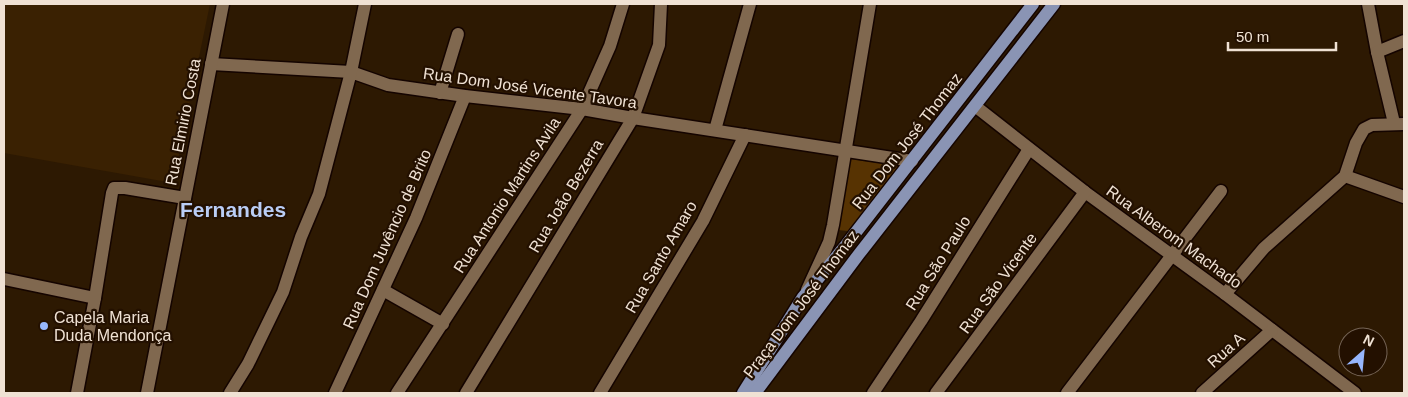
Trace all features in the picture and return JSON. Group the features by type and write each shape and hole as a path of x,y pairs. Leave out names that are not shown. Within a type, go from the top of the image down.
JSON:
{"main road":[{"name":"Rua Dom José Thomaz","path":"803,297 912,161 1033,4"},
{"name":"Rua Dom José Thomaz","path":"930,165 1054,4"},
{"name":"Praça Dom José Thomaz","path":"754,393 858,254 930,165"},
{"path":"846,244 858,254"},
{"name":"Praça Dom José Thomaz","path":"743,393 803,297"}],"street":[{"name":"Rua Elmirio Costa","path":"147,393 223,4"},
{"path":"230,393 248,364 283,292 301,237 319,194 351,72 365,4"},
{"name":"Rua Antonio Martins Avila","path":"397,393 582,108 610,46 623,4"},
{"name":"Rua João Bezerra","path":"466,393 633,118 659,45 661,4"},
{"path":"715,130 750,4"},
{"name":"Praça Dom José Thomaz","path":"803,297 829,242 870,4"},
{"path":"1225,294 1264,248 1346,176 1356,143 1364,129 1372,125 1399,124 1377,52 1368,4"},
{"path":"440,93 458,34"},
{"path":"1377,52 1404,41"},
{"name":"Rua Dom José Vicente Tavora","path":"212,64 351,72 388,84 440,93 582,108 633,118 845,150"},
{"name":"Rua Dom Juvêncio de Brito","path":"335,393 416,218 465,96"},
{"name":"Rua Alberom Machado","path":"975,106 1085,192 1225,294 1355,393"},
{"name":"Rua Santo Amaro","path":"600,393 703,221 745,135"},
{"name":"Rua São Paulo","path":"873,393 1030,149"},
{"path":"845,150 912,161"},
{"path":"1346,176 1404,197"},
{"path":"77,393 114,188 125,188 185,198"},
{"path":"1067,393 1221,191"},
{"name":"Rua São Vicente","path":"936,393 1085,192"},
{"path":"4,279 95,298"},
{"path":"383,290 443,324"},
{"name":"Rua A","path":"1202,393 1272,330"}],"shaded area":[{"path":"4,4 210,4 173,183 4,153"},
{"path":"850,159 901,166 848,231 838,230"}],"place":[{"name":"Capela Maria Duda Mendonça","path":"44,326"}],"district":[{"name":"Fernandes","path":"233,209"}]}
